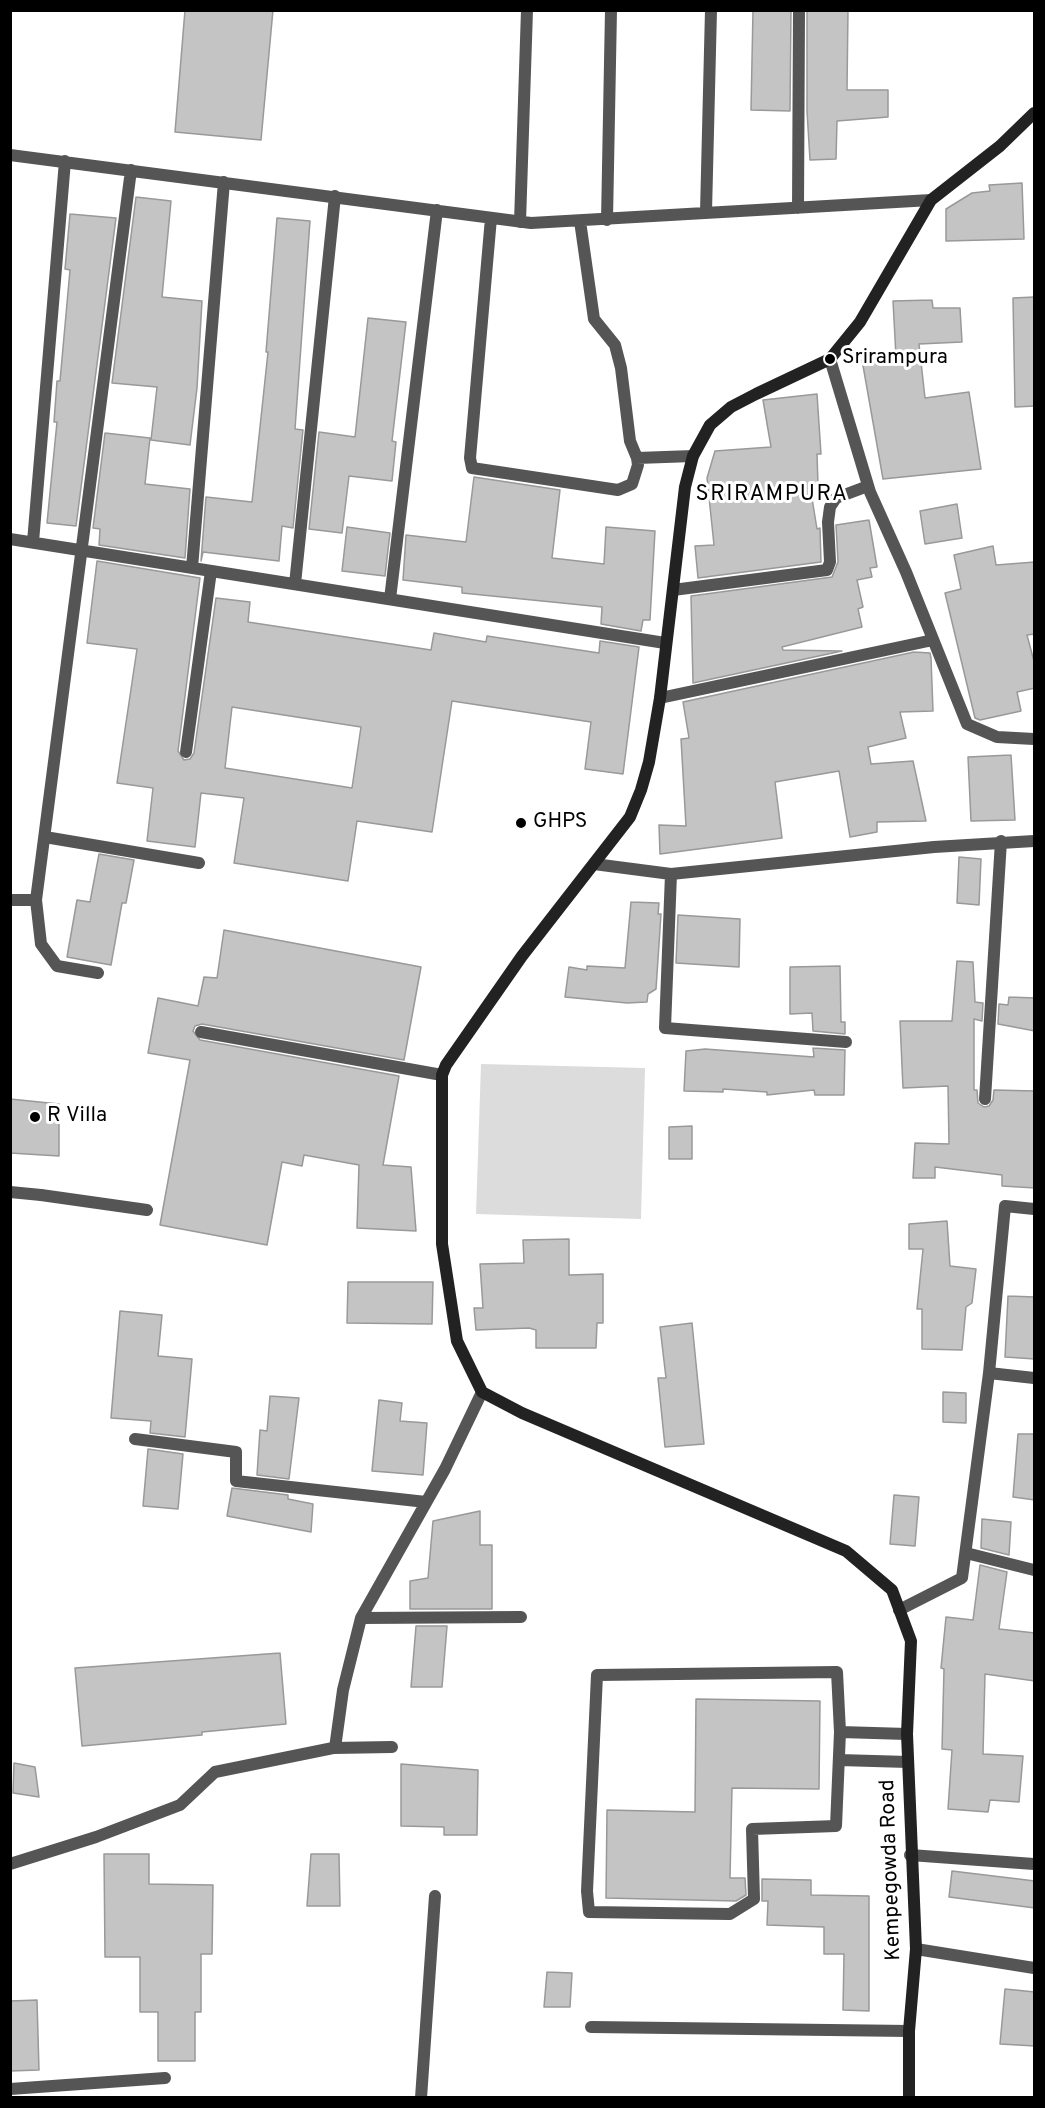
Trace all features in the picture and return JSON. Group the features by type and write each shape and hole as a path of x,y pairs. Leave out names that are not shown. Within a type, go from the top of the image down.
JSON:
{"street":[{"path":"520,222 527,10"},
{"path":"607,220 611,10"},
{"path":"706,212 711,10"},
{"path":"798,208 799,10"},
{"path":"1035,113 1000,146 931,200 860,322 830,359 731,407 710,425 693,456 685,487 660,698 649,762 641,790 630,817 522,956 446,1065 442,1075 442,1244 458,1341 482,1392 522,1413 846,1551 892,1590 899,1610 962,1578 989,1372 1005,1206 1035,1209"},
{"path":"10,155 520,222 607,220 706,212 931,200"},
{"path":"33,542 65,161"},
{"path":"98,973 57,966 41,944 36,900 131,170"},
{"path":"192,568 224,182"},
{"path":"295,584 335,196"},
{"path":"390,599 437,210"},
{"path":"491,218 470,458 472,468 618,490 632,484 638,465 630,441 621,368 615,345 594,319 580,221"},
{"path":"830,359 868,486 967,724 997,737 1035,739"},
{"path":"637,458 693,456"},
{"path":"673,590 827,570 830,562 828,522 830,507 836,498 868,486"},
{"path":"10,539 665,643"},
{"path":"186,752 211,571"},
{"path":"660,698 933,640"},
{"path":"45,837 199,863"},
{"path":"594,864 671,874 1001,841 1035,841"},
{"path":"985,1099 1001,841"},
{"path":"671,874 665,1028 846,1042"},
{"path":"10,900 36,900"},
{"path":"201,1032 442,1075"},
{"path":"10,1192 147,1210"},
{"path":"989,1372 1035,1378"},
{"path":"335,1748 343,1690 361,1618 445,1469 482,1392"},
{"path":"135,1439 236,1452 236,1481 426,1502"},
{"path":"966,1553 1035,1570"},
{"name":"Kempegowda Road","path":"899,1610 911,1641 907,1734 910,1855 916,1949 909,2031 909,2097"},
{"path":"361,1618 521,1617"},
{"path":"837,1672 839,1760 836,1826 752,1829 754,1899 730,1914 589,1912 586,1891 597,1675 837,1672"},
{"path":"840,1732 907,1734"},
{"path":"10,1864 96,1837 180,1805 214,1772 335,1748 392,1747"},
{"path":"839,1760 908,1762"},
{"path":"910,1855 1035,1864"},
{"path":"421,2097 435,1896"},
{"path":"916,1949 1035,1968"},
{"path":"591,2027 909,2031"},
{"path":"10,2089 165,2078"}],"shaded area":[{"path":"481,1064 645,1068 641,1219 476,1214"}],"building":[{"path":"185,10 273,10 261,140 175,132"},
{"path":"753,10 791,10 790,111 751,110"},
{"path":"807,10 848,10 847,90 888,90 888,117 837,121 836,159 810,160 807,111"},
{"path":"1022,183 1024,239 946,241 946,209 972,193 990,191 989,185"},
{"path":"136,197 171,201 162,297 202,301 197,388 190,445 151,440 157,387 112,383"},
{"path":"70,214 116,218 76,526 47,523 57,422 54,422 57,381 60,381 70,270 65,269"},
{"path":"277,218 310,221 295,429 303,430 293,528 282,526 279,561 203,552 201,561 206,497 252,502 268,352 266,352"},
{"path":"1035,297 1035,406 1015,407 1013,298"},
{"path":"932,300 933,308 960,308 962,342 919,344 925,398 969,392 981,469 883,479 862,360 896,357 893,301"},
{"path":"368,318 406,322 392,441 396,442 392,481 349,476 342,533 309,529 319,432 355,437"},
{"path":"817,394 821,454 817,454 818,485 810,486 817,529 820,528 821,562 698,578 695,546 714,545 707,478 715,451 771,447 763,400"},
{"path":"105,433 150,438 145,484 190,489 185,558 99,545 100,529 93,528"},
{"path":"474,477 560,490 552,558 604,564 606,527 655,531 650,620 643,620 641,631 601,624 602,607 462,593 462,587 403,580 406,535 466,542"},
{"path":"957,504 962,538 925,544 920,511"},
{"path":"869,520 877,567 870,568 872,577 857,580 863,607 858,609 862,627 782,647 783,650 842,651 693,683 691,596 832,577 838,562 836,525"},
{"path":"347,527 390,533 385,576 342,571"},
{"path":"993,546 996,565 1035,562 1035,634 1027,635 1035,665 1035,688 1017,692 1021,711 980,720 975,718 945,593 961,589 954,555"},
{"path":"97,561 200,578 178,751 184,760 190,759 194,753 216,598 250,602 248,622 431,650 434,633 486,642 487,636 599,653 600,641 639,647 623,774 585,769 591,722 452,701 432,832 357,821 348,881 234,863 244,798 201,793 195,847 147,841 153,788 117,783 137,649 87,643","holes":["232,707 361,727 352,788 225,768"]},
{"path":"914,652 930,653 933,711 900,712 906,738 868,747 871,764 913,761 926,821 877,822 877,832 850,837 839,771 775,782 782,838 660,854 659,825 686,826 681,739 689,738 683,702"},
{"path":"1011,755 1015,820 971,821 968,757"},
{"path":"99,854 134,860 126,903 122,903 111,965 67,957 77,900 90,902"},
{"path":"959,857 981,859 979,905 957,903"},
{"path":"631,902 659,903 658,914 661,914 656,989 648,994 647,1002 627,1003 565,997 569,967 587,970 587,966 625,968"},
{"path":"678,915 740,919 739,967 676,963"},
{"path":"224,930 421,967 404,1060 202,1024 195,1026 193,1031 200,1040 399,1076 383,1165 411,1167 416,1231 357,1228 359,1165 304,1155 302,1166 282,1162 267,1245 160,1225 190,1060 148,1053 158,998 198,1006 204,977 217,978"},
{"path":"957,961 973,962 975,1002 983,1003 982,1021 974,1019 974,1090 977,1090 978,1103 984,1107 989,1106 993,1100 994,1090 1035,1091 1035,1188 1002,1186 1002,1175 935,1167 935,1178 913,1178 915,1143 949,1144 948,1086 903,1088 900,1021 952,1021"},
{"path":"840,966 841,1022 845,1022 845,1034 813,1031 812,1013 790,1014 790,967"},
{"path":"1009,997 1035,998 1035,1031 998,1024 999,1004 1008,1005"},
{"path":"813,1048 845,1050 844,1095 815,1095 814,1090 767,1095 767,1092 723,1089 723,1092 684,1091 686,1051 705,1049 814,1057"},
{"name":"R Villa","path":"10,1099 59,1104 59,1156 10,1153"},
{"path":"692,1126 692,1159 669,1159 669,1127"},
{"path":"947,1221 950,1266 976,1269 972,1303 966,1307 962,1350 922,1349 922,1309 917,1309 923,1249 909,1249 909,1224"},
{"path":"569,1239 569,1275 603,1274 603,1323 597,1323 596,1348 536,1348 536,1330 529,1328 476,1330 474,1308 483,1308 480,1264 524,1263 523,1240"},
{"path":"348,1282 433,1282 432,1324 347,1323"},
{"path":"1008,1296 1035,1297 1035,1359 1005,1357"},
{"path":"120,1311 162,1315 158,1356 192,1359 185,1437 150,1433 151,1421 111,1418"},
{"path":"692,1323 704,1444 665,1447 658,1378 666,1378 660,1327"},
{"path":"943,1392 966,1393 966,1423 943,1422"},
{"path":"270,1396 299,1398 289,1479 257,1475 260,1430 267,1431"},
{"path":"379,1400 402,1403 400,1421 427,1423 423,1475 372,1471"},
{"path":"1018,1434 1035,1434 1035,1500 1013,1497"},
{"path":"148,1449 183,1454 178,1509 143,1506"},
{"path":"232,1488 288,1495 288,1499 313,1504 311,1532 227,1516"},
{"path":"894,1495 919,1497 915,1546 890,1544"},
{"path":"480,1511 480,1545 492,1545 492,1609 410,1609 410,1581 428,1578 433,1521"},
{"path":"982,1519 1011,1522 1009,1555 981,1548"},
{"path":"980,1565 1007,1572 999,1629 1035,1633 1035,1681 985,1674 983,1754 1023,1756 1019,1802 990,1800 988,1812 948,1809 952,1750 942,1749 944,1669 941,1668 946,1617 973,1620"},
{"path":"416,1626 447,1626 442,1687 411,1687"},
{"path":"280,1653 286,1724 202,1732 202,1735 82,1746 75,1668"},
{"path":"696,1699 820,1701 819,1789 732,1788 730,1878 745,1878 746,1895 736,1901 606,1898 607,1810 695,1812"},
{"path":"14,1763 35,1767 39,1797 13,1793"},
{"path":"401,1764 478,1770 477,1835 444,1835 444,1827 401,1826"},
{"path":"104,1854 149,1854 149,1884 213,1885 212,1954 201,1954 201,2012 195,2012 195,2061 158,2061 158,2012 140,2012 140,1957 105,1957"},
{"path":"311,1854 339,1854 340,1906 307,1906"},
{"path":"952,1871 1035,1881 1035,1908 949,1897"},
{"path":"762,1879 811,1880 811,1895 869,1896 869,2011 843,2010 844,1954 824,1954 824,1927 767,1925 768,1901 762,1901"},
{"path":"547,1972 572,1973 570,2007 544,2007"},
{"path":"1005,1989 1035,1992 1035,2046 1000,2044"},
{"path":"37,2000 39,2070 10,2071 10,2001"}],"place":[{"name":"Srirampura","path":"830,359"},
{"name":"GHPS","path":"521,823"},
{"name":"R Villa","path":"35,1117"}],"district":[{"name":"SRIRAMPURA","path":"772,496"}]}
